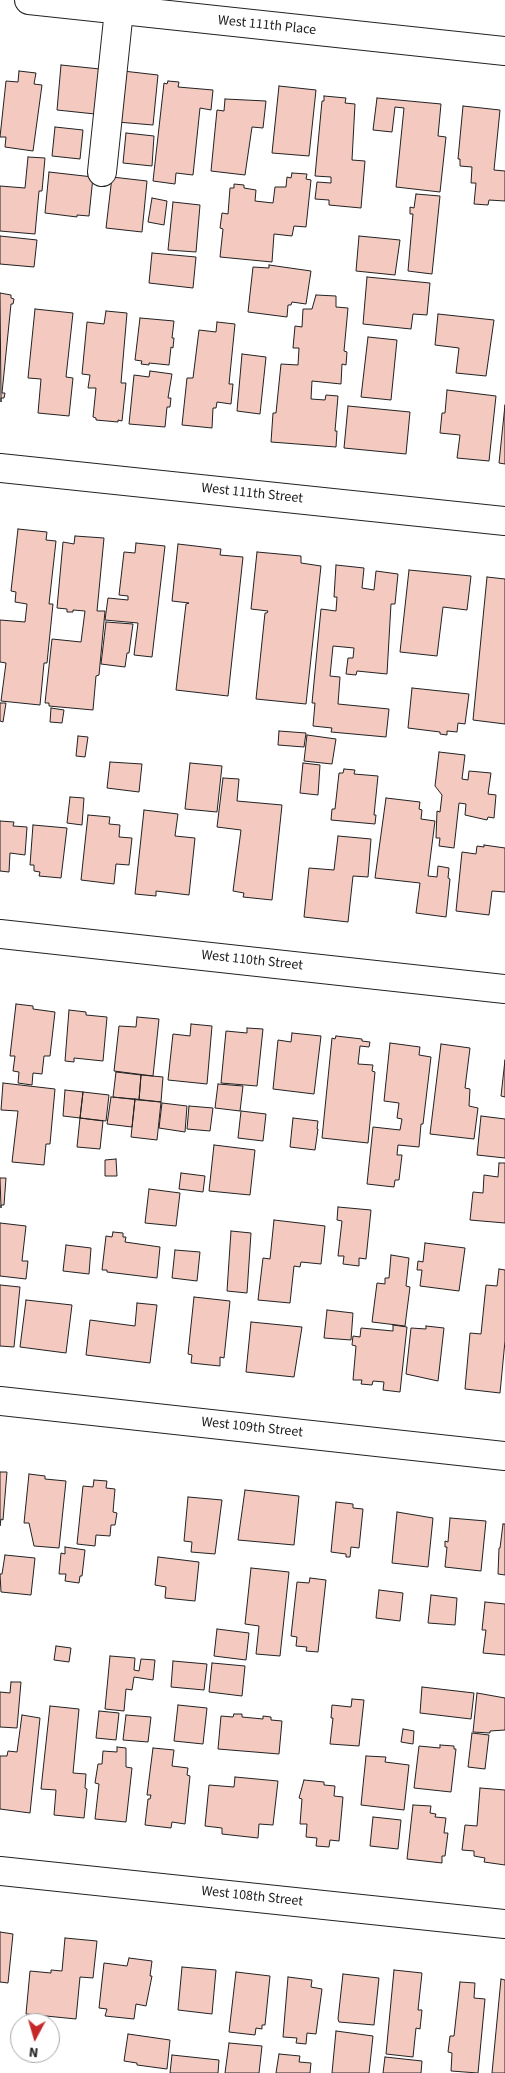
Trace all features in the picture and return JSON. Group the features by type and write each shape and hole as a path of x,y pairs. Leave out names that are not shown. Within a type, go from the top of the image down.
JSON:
{"street":[{"name":"West 111th Place","path":"29,0 505,51"},
{"path":"102,172 119,10"},
{"name":"West 111th Street","path":"0,468 505,520"},
{"name":"West 110th Street","path":"0,934 505,989"},
{"name":"West 109th Street","path":"0,1401 505,1456"},
{"name":"West 108th Street","path":"0,1871 505,1924"}],"building":[{"path":"61,65 100,69 95,114 57,110"},
{"path":"19,71 36,73 34,84 42,85 33,151 5,147 6,137 0,137 6,81 18,82"},
{"path":"123,71 158,75 153,125 117,122"},
{"path":"168,81 179,82 178,87 213,90 211,110 200,108 193,175 176,173 175,184 153,181 164,83 167,84"},
{"path":"279,86 316,90 309,156 272,153"},
{"path":"324,96 346,98 345,103 355,104 352,160 365,161 361,208 329,205 329,200 315,199 317,182 331,183 331,177 315,176"},
{"path":"377,98 441,104 438,136 446,137 440,192 396,187 404,108 395,107 392,132 373,130"},
{"path":"225,99 266,101 263,128 252,127 245,175 211,171 217,110 224,111"},
{"path":"463,106 500,110 494,170 505,171 505,201 489,200 488,205 474,204 476,183 471,183 472,167 460,166 460,159 458,159"},
{"path":"55,127 83,130 80,159 52,156"},
{"path":"126,133 154,136 152,166 123,163"},
{"path":"28,157 45,158 42,191 39,191 35,234 0,231 0,186 25,188"},
{"path":"49,172 93,177 89,216 77,215 77,217 45,213"},
{"path":"292,173 307,174 306,179 311,180 306,227 294,226 292,236 274,234 272,262 220,257 223,229 220,228 222,213 228,214 230,188 234,188 234,184 244,185 244,188 256,190 255,201 273,203 275,187 286,187 287,177 291,178"},
{"path":"112,177 147,181 142,232 106,228"},
{"path":"416,194 440,196 432,274 408,271 413,214 410,214 410,207 414,208"},
{"path":"152,198 167,201 164,225 148,222"},
{"path":"173,202 200,205 196,252 168,250"},
{"path":"0,236 37,240 34,267 0,264"},
{"path":"359,236 400,240 395,275 356,271"},
{"path":"152,253 196,257 193,288 149,283"},
{"path":"269,265 311,271 306,304 292,302 291,305 288,305 287,317 248,312 253,267 269,268"},
{"path":"367,277 430,283 427,315 413,314 411,329 363,324"},
{"path":"0,293 11,295 11,298 14,299 13,304 11,304 2,393 5,393 4,398 1,398 1,402"},
{"path":"316,295 336,296 336,307 348,308 344,351 347,352 346,365 342,364 341,384 312,381 311,399 325,400 326,395 338,396 335,431 337,431 336,447 271,442 273,413 276,413 281,364 298,365 299,348 293,348 295,326 302,327 303,309 312,309"},
{"path":"35,309 73,313 66,377 73,378 69,416 38,413 41,379 28,378"},
{"path":"106,311 127,313 121,383 126,383 122,421 118,420 118,422 96,420 93,417 96,388 88,388 90,375 82,374 87,322 104,324"},
{"path":"438,314 494,320 486,376 456,373 459,348 435,345"},
{"path":"140,318 174,321 173,348 171,347 169,365 141,364 142,361 135,360"},
{"path":"217,322 235,324 229,384 233,384 231,404 217,402 216,408 213,408 212,428 182,425 187,378 193,378 199,330 216,332"},
{"path":"368,337 397,340 391,400 361,397"},
{"path":"242,354 266,357 260,414 237,411"},
{"path":"150,371 172,374 168,398 171,398 170,407 167,407 165,427 129,424 134,375 149,377"},
{"path":"447,390 496,396 489,461 457,458 460,435 440,433 442,413 445,413"},
{"path":"505,405 505,464 499,463"},
{"path":"348,406 410,412 406,454 344,448"},
{"path":"18,529 47,532 46,540 56,541 49,604 53,604 47,663 44,663 40,705 1,701 6,663 0,662 0,620 25,622 27,604 15,602 16,592 11,591"},
{"path":"75,536 104,538 97,611 105,611 99,675 96,676 93,710 49,706 49,703 45,703 52,639 81,642 85,611 73,610 73,612 67,612 67,609 57,608 63,542 74,544"},
{"path":"136,543 165,546 152,657 134,655 138,623 105,620 108,598 128,600 128,596 119,595 124,552 135,553"},
{"path":"178,544 221,549 220,555 243,557 228,696 176,690 186,604 189,603 172,601"},
{"path":"257,552 301,556 301,563 321,566 306,704 256,699 265,613 268,611 251,609"},
{"path":"336,565 364,568 362,588 374,590 376,571 398,574 395,604 391,604 387,674 357,671 356,675 346,674 348,658 353,658 354,648 333,646 330,676 340,677 338,704 389,709 386,737 331,732 332,728 313,726 315,703 312,703 321,609 336,611 337,597 334,597"},
{"path":"409,570 471,576 467,610 443,607 437,656 400,652"},
{"path":"487,577 505,579 505,724 473,720"},
{"path":"106,622 133,624 125,667 101,664"},
{"path":"412,688 469,694 465,724 458,723 457,732 447,731 447,735 440,734 440,732 408,728"},
{"path":"0,703 6,703 3,722 0,721"},
{"path":"51,708 64,710 62,723 50,722"},
{"path":"279,731 306,733 304,747 278,745"},
{"path":"307,735 336,739 332,764 304,761"},
{"path":"78,736 88,737 85,757 76,756"},
{"path":"439,752 465,755 462,779 468,780 469,771 491,773 488,794 496,795 494,818 488,817 487,820 465,815 466,804 459,803 454,848 439,846 440,838 436,838 437,811 440,812 442,795 435,786"},
{"path":"110,762 142,764 139,792 107,788"},
{"path":"190,763 222,766 217,812 185,809"},
{"path":"303,763 320,765 318,795 300,793"},
{"path":"344,769 355,770 354,774 378,776 374,815 376,815 375,824 331,820 332,809 335,809 339,773 343,773"},
{"path":"223,778 239,779 237,801 282,805 272,900 243,897 244,893 233,891 241,830 217,827"},
{"path":"70,797 84,798 82,825 67,823"},
{"path":"386,798 420,802 419,809 422,810 421,819 435,821 428,876 437,877 438,866 449,868 448,878 450,879 446,917 416,913 420,883 375,878"},
{"path":"144,810 178,814 175,836 195,838 189,895 156,891 156,896 135,894"},
{"path":"88,815 110,817 109,824 120,825 119,837 132,838 129,865 116,864 114,884 81,880"},
{"path":"0,821 14,822 13,826 27,827 25,855 10,853 9,872 0,871"},
{"path":"33,825 67,828 61,878 39,876 40,872 34,871 34,865 30,865"},
{"path":"338,836 371,839 368,877 353,876 348,922 304,917 309,868 334,870"},
{"path":"484,845 505,848 505,892 492,891 489,915 456,911 462,852 476,854 477,846 484,847"},
{"path":"16,1004 55,1012 50,1056 44,1056 42,1074 33,1073 32,1085 18,1083 19,1072 13,1071 15,1056 10,1056"},
{"path":"69,1010 86,1012 86,1015 107,1017 103,1061 74,1058 74,1062 65,1061"},
{"path":"137,1017 159,1019 153,1076 114,1071 119,1026 136,1027"},
{"path":"191,1024 212,1026 207,1084 168,1080 173,1034 190,1036"},
{"path":"247,1028 263,1029 257,1086 221,1083 226,1031 247,1033"},
{"path":"292,1033 321,1036 314,1094 273,1089 278,1040 291,1042"},
{"path":"336,1036 362,1039 362,1041 370,1042 369,1047 360,1046 358,1064 373,1065 372,1071 375,1072 368,1143 322,1138 332,1038 335,1039"},
{"path":"390,1043 420,1047 419,1055 431,1057 419,1147 398,1145 397,1155 402,1155 399,1180 395,1180 394,1187 367,1184 373,1127 400,1130 402,1119 397,1118 399,1103 384,1101"},
{"path":"441,1044 470,1048 465,1088 470,1089 469,1106 478,1108 474,1139 430,1134"},
{"path":"505,1060 505,1097 501,1096"},
{"path":"116,1072 141,1075 139,1100 113,1097"},
{"path":"141,1075 163,1077 161,1102 139,1100"},
{"path":"3,1083 55,1089 50,1144 46,1144 44,1165 12,1162 18,1111 1,1110"},
{"path":"218,1084 243,1086 240,1111 215,1108"},
{"path":"65,1090 83,1092 80,1118 63,1116"},
{"path":"83,1092 109,1095 106,1121 80,1118"},
{"path":"111,1097 135,1099 132,1127 107,1124"},
{"path":"135,1099 161,1102 157,1140 131,1137"},
{"path":"162,1103 187,1106 185,1132 159,1128"},
{"path":"189,1106 213,1108 210,1131 187,1129"},
{"path":"241,1111 266,1114 263,1141 238,1138"},
{"path":"481,1116 505,1119 505,1158 477,1155"},
{"path":"80,1118 103,1121 100,1149 77,1147"},
{"path":"293,1118 318,1121 315,1150 290,1147"},
{"path":"214,1145 255,1150 250,1195 209,1191"},
{"path":"116,1159 117,1176 105,1176 105,1160"},
{"path":"499,1163 505,1163 505,1223 470,1220 473,1192 483,1193 484,1175 498,1177"},
{"path":"181,1173 205,1176 203,1192 179,1189"},
{"path":"0,1178 6,1178 4,1205 1,1205 1,1208"},
{"path":"149,1189 180,1193 176,1226 145,1223"},
{"path":"338,1207 371,1210 366,1259 359,1258 359,1266 343,1264 344,1256 338,1256 342,1221 337,1220"},
{"path":"274,1220 325,1226 321,1264 301,1262 300,1267 294,1266 290,1303 258,1300 263,1258 270,1259"},
{"path":"0,1223 26,1226 22,1261 28,1261 26,1279 0,1276"},
{"path":"231,1231 251,1233 247,1293 227,1291"},
{"path":"113,1232 123,1233 123,1237 126,1237 125,1242 160,1247 157,1278 102,1270 106,1236 112,1237"},
{"path":"425,1243 465,1248 459,1291 420,1286 422,1270 417,1270 418,1261 423,1262"},
{"path":"66,1245 91,1248 89,1274 63,1271"},
{"path":"175,1250 200,1252 197,1281 172,1278"},
{"path":"391,1255 409,1258 406,1286 410,1287 405,1326 372,1322 377,1283 385,1284 385,1278 389,1278"},
{"path":"499,1269 505,1270 505,1341 500,1393 465,1389 470,1333 481,1334 486,1285 497,1286"},
{"path":"0,1285 20,1287 14,1347 0,1346"},
{"path":"194,1297 230,1301 224,1358 220,1357 220,1366 191,1363 192,1355 188,1354"},
{"path":"26,1300 72,1305 66,1353 20,1347"},
{"path":"137,1303 157,1305 150,1363 86,1355 90,1320 135,1326"},
{"path":"327,1310 353,1313 351,1340 324,1338"},
{"path":"251,1322 302,1327 294,1377 246,1372"},
{"path":"393,1325 407,1327 400,1392 383,1390 384,1382 373,1381 372,1385 361,1384 362,1380 353,1380 356,1346 352,1345 353,1336 360,1337 361,1328 393,1331"},
{"path":"426,1326 444,1328 438,1381 406,1374 411,1328 426,1329"},
{"path":"0,1472 7,1472 3,1520 1,1519 0,1526"},
{"path":"29,1474 45,1476 45,1479 66,1481 59,1548 34,1546 29,1523 24,1523"},
{"path":"94,1480 107,1481 106,1488 115,1489 113,1512 117,1513 115,1525 111,1525 110,1536 96,1535 95,1546 77,1544 83,1486 93,1487"},
{"path":"245,1490 299,1496 294,1545 238,1540"},
{"path":"188,1497 222,1500 215,1554 191,1552 192,1542 184,1541"},
{"path":"336,1502 353,1504 353,1508 363,1509 359,1548 351,1547 350,1557 346,1557 346,1554 331,1552"},
{"path":"397,1512 433,1518 428,1567 392,1563"},
{"path":"450,1518 486,1521 481,1571 445,1567 447,1547 445,1547 445,1541 448,1542"},
{"path":"503,1524 505,1524 505,1575 498,1574 499,1548"},
{"path":"65,1547 85,1550 82,1576 80,1576 79,1583 65,1581 66,1574 59,1574 61,1553 65,1554"},
{"path":"5,1555 35,1558 31,1595 1,1592 0,1574 2,1574"},
{"path":"158,1557 199,1562 195,1601 165,1598 166,1587 155,1585"},
{"path":"251,1568 289,1572 280,1656 256,1654 259,1626 245,1624"},
{"path":"310,1578 326,1580 318,1652 306,1651 307,1647 296,1646 297,1637 291,1636 297,1582 309,1583"},
{"path":"379,1590 403,1593 400,1621 376,1618"},
{"path":"431,1595 457,1598 455,1625 428,1623"},
{"path":"485,1602 505,1604 505,1655 483,1653 486,1630 482,1630"},
{"path":"217,1629 249,1633 246,1660 214,1656"},
{"path":"56,1646 71,1648 69,1662 54,1660"},
{"path":"110,1656 135,1658 134,1670 139,1671 141,1659 155,1660 153,1680 134,1677 132,1690 126,1689 124,1711 105,1709"},
{"path":"173,1661 207,1664 204,1690 171,1687"},
{"path":"212,1663 245,1666 242,1696 209,1692"},
{"path":"11,1682 21,1682 17,1728 0,1727 0,1692 10,1693"},
{"path":"422,1687 474,1693 471,1719 420,1713"},
{"path":"477,1693 505,1698 505,1730 490,1731 490,1733 473,1732"},
{"path":"352,1699 364,1700 359,1746 330,1744 333,1718 331,1718 332,1705 351,1707"},
{"path":"178,1705 207,1708 203,1744 174,1741"},
{"path":"50,1706 79,1709 73,1773 86,1774 85,1788 87,1789 84,1818 54,1815 56,1790 41,1789"},
{"path":"99,1711 119,1713 116,1740 96,1738"},
{"path":"234,1714 242,1714 242,1717 263,1719 263,1716 271,1717 271,1720 282,1721 279,1754 218,1749 221,1716 233,1717"},
{"path":"22,1715 40,1718 30,1813 0,1809 0,1756 7,1756 8,1751 17,1752"},
{"path":"126,1715 151,1717 148,1742 123,1740"},
{"path":"403,1729 414,1731 413,1744 401,1742"},
{"path":"472,1733 489,1735 485,1769 468,1767"},
{"path":"440,1745 454,1746 454,1749 456,1749 451,1792 414,1788 419,1746 440,1748"},
{"path":"117,1747 126,1748 126,1767 132,1768 126,1822 95,1819 99,1784 95,1783 98,1764 102,1764 103,1751 117,1752"},
{"path":"153,1748 174,1750 172,1766 188,1768 187,1775 190,1776 185,1824 172,1822 171,1828 145,1825 148,1799 150,1799 151,1795 147,1795"},
{"path":"366,1756 386,1757 385,1762 409,1765 404,1810 361,1805"},
{"path":"235,1777 278,1781 273,1825 259,1824 258,1838 222,1834 222,1828 205,1826 209,1785 234,1787"},
{"path":"304,1780 324,1782 324,1785 335,1786 334,1796 343,1797 339,1841 330,1840 329,1847 316,1846 317,1838 306,1837 307,1824 300,1824 302,1799 299,1798"},
{"path":"480,1788 505,1790 505,1865 484,1862 485,1858 474,1856 474,1851 462,1850 465,1825 477,1826"},
{"path":"413,1805 431,1806 430,1813 436,1814 435,1817 446,1818 444,1833 448,1833 445,1856 442,1856 442,1863 407,1859"},
{"path":"373,1817 401,1820 398,1849 370,1846"},
{"path":"0,1932 13,1934 8,1983 0,1982"},
{"path":"65,1938 97,1941 93,1978 80,1977 76,2019 60,2017 60,2013 26,2013 30,1971 51,1973 51,1970 62,1971"},
{"path":"129,1958 152,1961 150,1976 152,1976 146,2006 136,2004 134,2019 105,2016 107,2009 99,2008 104,1963 127,1966"},
{"path":"182,1967 216,1970 212,2014 178,2010"},
{"path":"394,1970 422,1973 418,2010 422,2010 420,2029 416,2028 413,2057 386,2054"},
{"path":"236,1972 270,1976 265,2025 262,2025 262,2029 256,2028 255,2035 229,2032"},
{"path":"343,1974 379,1978 374,2025 339,2022"},
{"path":"288,1977 312,1980 311,1987 322,1989 316,2034 307,2033 306,2044 296,2043 297,2038 283,2037"},
{"path":"501,1979 505,1980 505,2073 492,2073"},
{"path":"460,1982 475,1983 474,1998 485,1999 478,2073 451,2071 452,2053 448,2052 450,2036 454,2036"},
{"path":"336,2031 373,2036 369,2073 332,2073"},
{"path":"128,2034 170,2040 167,2069 137,2065 137,2063 124,2061"},
{"path":"229,2043 262,2046 259,2073 225,2073"},
{"path":"279,2054 300,2056 299,2062 311,2063 310,2073 276,2073"},
{"path":"172,2055 219,2060 218,2073 170,2073"},
{"path":"385,2057 422,2061 421,2073 383,2073"}]}
